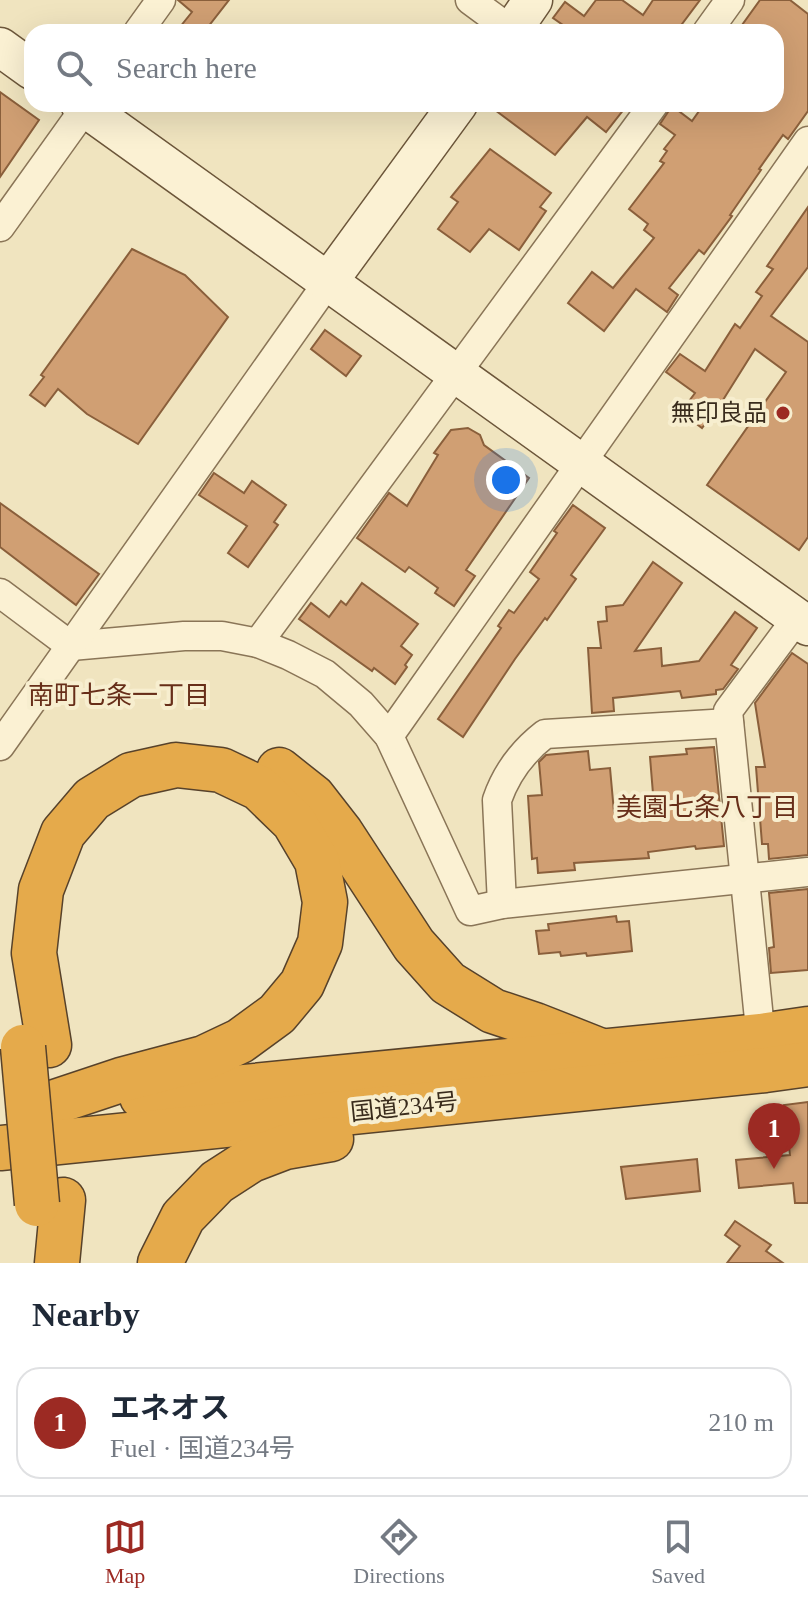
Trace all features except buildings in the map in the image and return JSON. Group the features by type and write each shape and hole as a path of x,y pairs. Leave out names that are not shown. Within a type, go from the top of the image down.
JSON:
{"highway":[{"path":"36,1046 15,965 15,910 23,870 43,824 74,785 129,752 180,737 225,742 267,760 313,797 341,833 414,945 448,983 493,1011 601,1051"},
{"path":"20,1110 121,1080 204,1058 240,1041 277,1014 302,984 320,943 325,902 317,861 294,822 259,788 221,770 176,765 131,775 92,799 63,833 41,890 34,953 36,1046 50,1202 57,1263"},
{"name":"国道234号","path":"0,1148 532,1094 763,1053 808,1029"},
{"name":"国道234号","path":"20,1110 601,1051 763,1053 808,1064"},
{"path":"160,1263 183,1217 217,1182 251,1160 285,1147 399,1127 532,1094"},
{"path":"33,1263 50,1202"}],"street":[{"path":"144,24 161,0"},
{"path":"470,0 502,24"},
{"path":"516,24 533,0"},
{"path":"713,24 730,0"},
{"path":"0,47 24,64"},
{"path":"0,227 79,112"},
{"path":"94,112 802,622 728,711 763,1053"},
{"path":"0,746 452,112"},
{"path":"258,643 648,112"},
{"path":"389,736 808,141"},
{"path":"0,593 71,646 184,636 222,636 258,643 325,674 361,704 389,736 470,911 502,904 808,872"},
{"path":"502,904 497,800 502,784 529,746 545,734 729,723"}],"place":[{"name":"無印良品","path":"783,413"},
{"name":"エネオス","path":"774,1169"}],"district":[{"name":"南町七条一丁目","path":"119,695"},
{"name":"美園七条八丁目","path":"707,807"}]}
